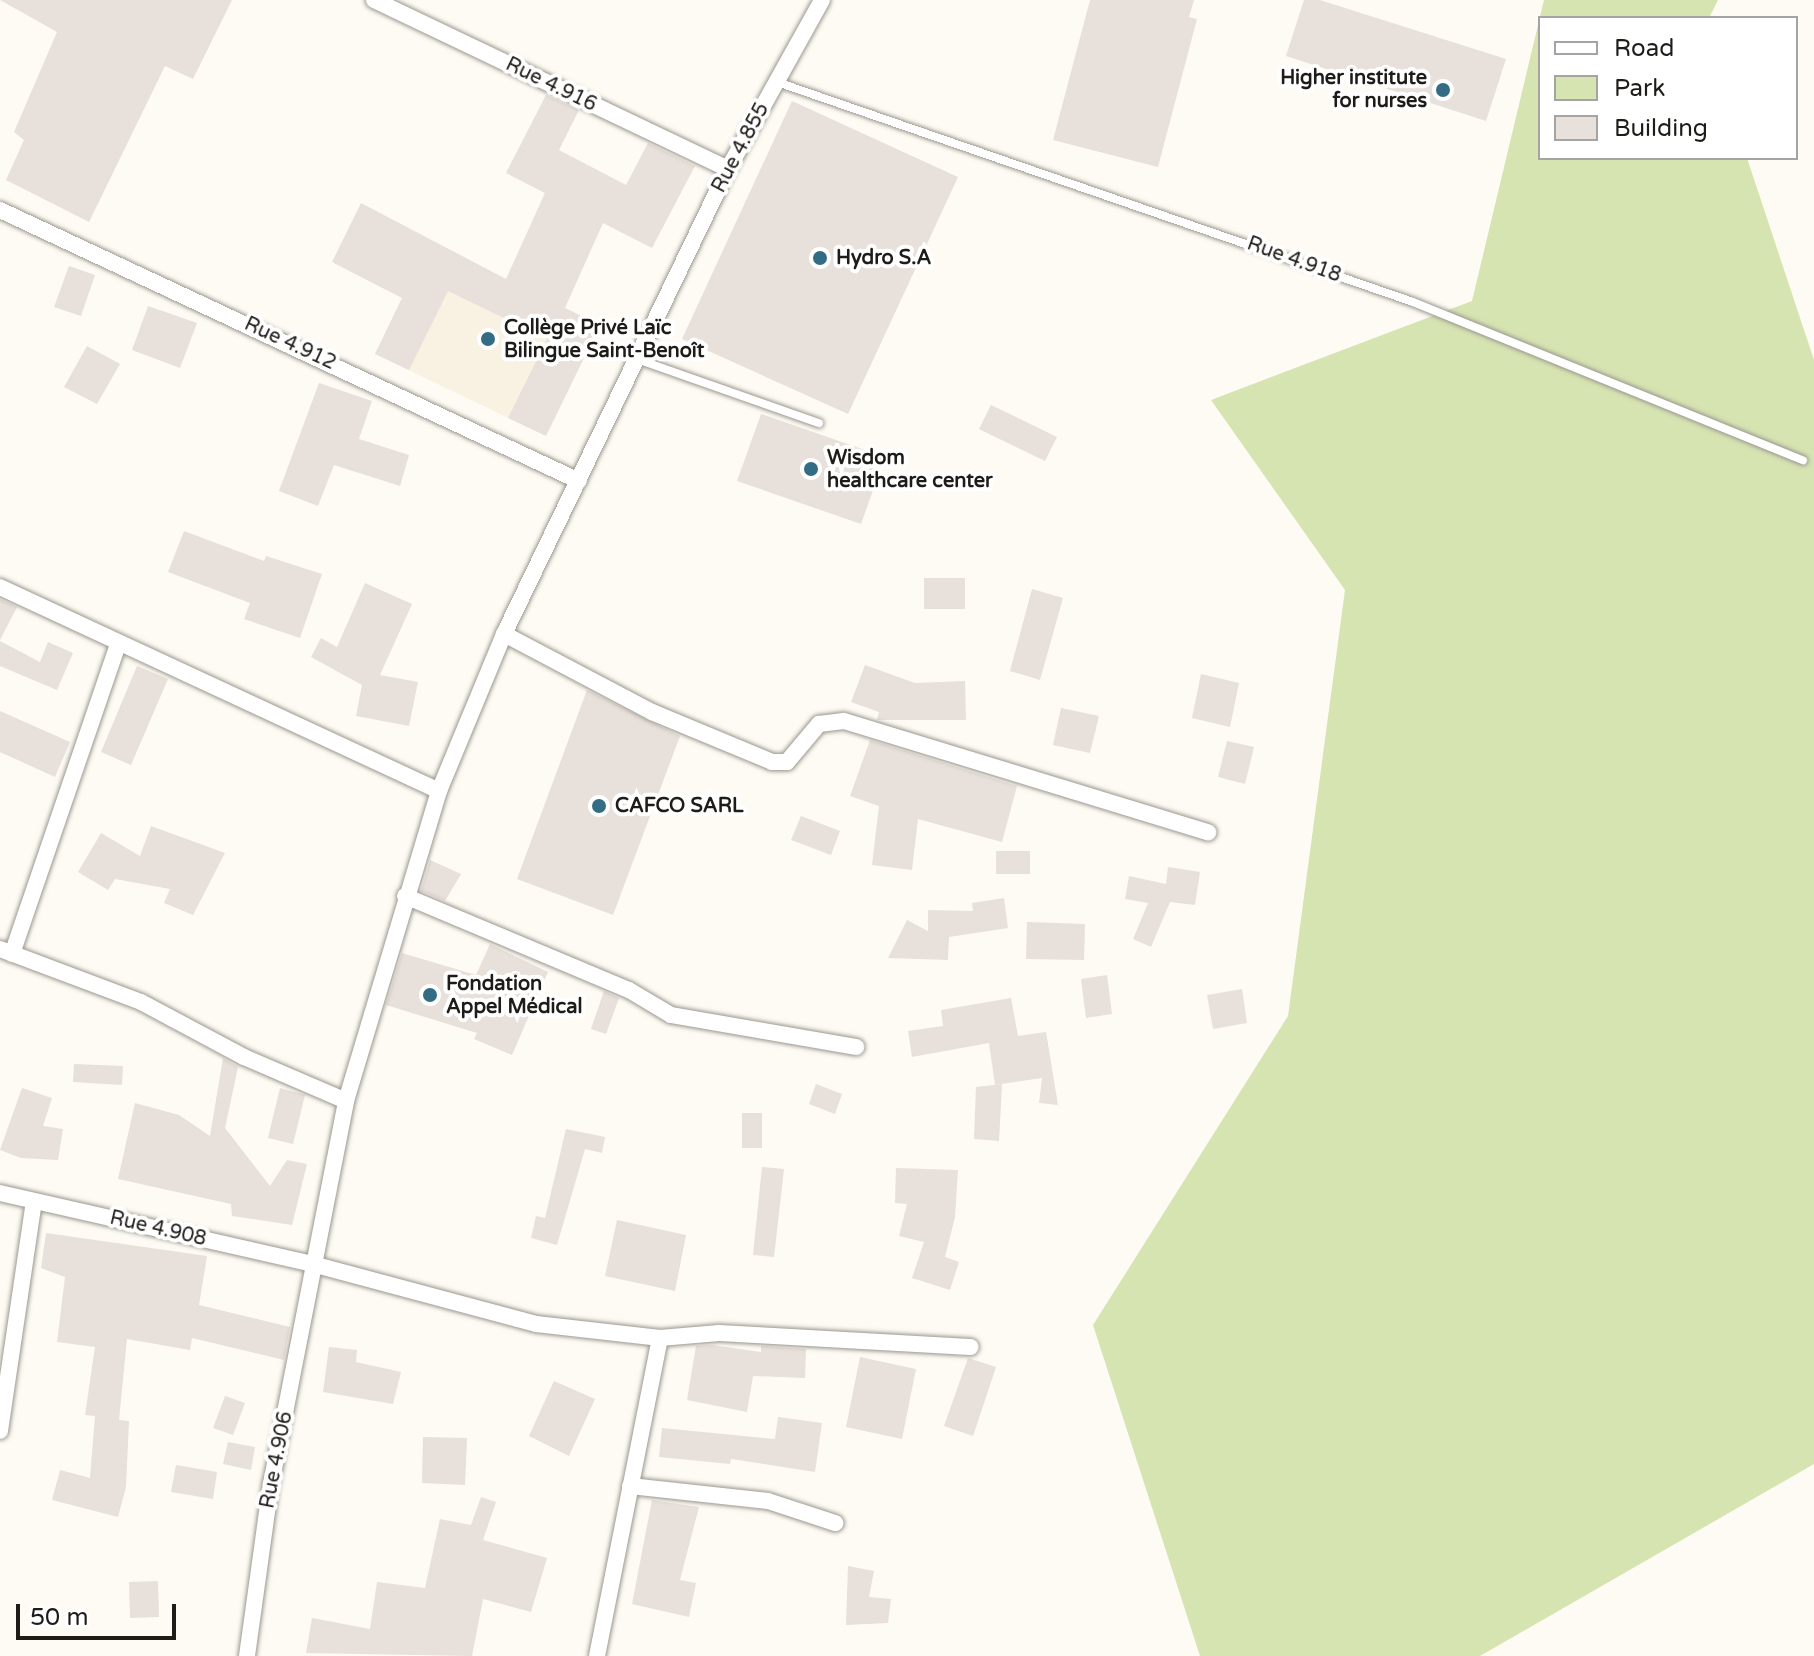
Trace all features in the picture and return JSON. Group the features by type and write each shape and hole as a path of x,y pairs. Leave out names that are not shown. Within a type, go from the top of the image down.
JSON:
{"street":[{"name":"Rue 4.916","path":"374,0 397,5 728,169"},
{"name":"Rue 4.855","path":"439,791 504,634 728,169 822,0"},
{"name":"Rue 4.912","path":"0,210 579,481"},
{"path":"0,587 439,791"},
{"path":"504,634 652,712 772,762 787,762 819,724 844,721 1208,832"},
{"path":"118,644 6,951 141,1002 244,1057 346,1101"},
{"name":"Rue 4.906","path":"247,1656 271,1484 346,1101 439,791"},
{"path":"405,896 629,990 671,1015 856,1047"},
{"name":"Rue 4.908","path":"0,1193 316,1265 536,1324 660,1338 719,1333 971,1347"},
{"path":"0,1431 34,1201"},
{"path":"597,1656 660,1338"},
{"path":"630,1486 768,1501 835,1523"}],"lane":[{"name":"Rue 4.918","path":"776,82 1413,302 1803,460"},
{"path":"637,359 819,423"}],"shaded area":[{"name":"Collège Privé Laïc Bilingue Saint-Benoît","path":"430,242 600,325 546,436 375,354"}],"green space":[{"path":"1544,0 1718,0 1710,16 1540,16"},
{"path":"1538,25 1538,160 1748,160 1814,360 1814,1464 1480,1656 1200,1656 1093,1325 1288,1016 1345,590 1211,400 1472,301"}],"building":[{"path":"0,0 232,0 193,79 165,66 89,222 6,180 24,140 14,132 57,32"},
{"path":"1090,0 1194,0 1189,17 1197,19 1158,167 1053,140"},
{"name":"Higher institute for nurses","path":"1304,0 1320,0 1506,59 1486,121 1286,56"},
{"path":"546,95 579,110 559,150 626,185 648,143 695,166 652,248 603,223 565,308 600,325 546,436 508,418 547,339 448,291 409,370 375,354 402,298 332,262 361,203 506,279 545,193 506,173"},
{"name":"Hydro S.A","path":"792,101 958,177 848,414 682,339"},
{"path":"69,266 95,275 81,316 54,307"},
{"path":"148,306 197,323 180,368 132,350"},
{"path":"87,346 120,364 97,404 64,387"},
{"path":"319,383 372,401 359,439 409,455 400,486 334,465 318,506 279,491"},
{"path":"991,405 1057,437 1045,461 979,429"},
{"name":"Wisdom healthcare center","path":"761,414 885,457 861,524 737,481"},
{"path":"184,531 264,561 266,556 322,574 300,638 244,619 250,603 168,572"},
{"path":"924,578 965,578 965,609 924,609"},
{"path":"365,583 412,604 380,675 418,682 409,726 356,716 362,685 311,657 321,638 337,647"},
{"path":"1032,589 1063,598 1040,680 1010,671"},
{"path":"0,599 17,607 0,640"},
{"path":"0,641 40,662 48,642 73,653 57,690 0,666"},
{"path":"865,665 915,683 965,681 966,720 877,720 879,712 851,702"},
{"path":"137,666 168,679 131,765 101,752"},
{"path":"1201,674 1239,683 1230,727 1192,718"},
{"name":"CAFCO SARL","path":"587,690 680,736 613,915 517,879"},
{"path":"1061,708 1099,716 1090,753 1053,745"},
{"path":"0,711 70,742 55,777 0,752"},
{"path":"870,740 1017,786 1002,842 918,819 912,870 872,865 879,806 850,796"},
{"path":"1227,741 1254,747 1245,784 1218,777"},
{"path":"801,816 840,831 831,855 791,840"},
{"path":"151,826 225,853 193,915 164,903 170,889 115,879 108,890 78,872 101,833 140,856"},
{"path":"996,851 1030,851 1030,874 996,874"},
{"path":"430,860 461,874 445,901 421,891"},
{"path":"1168,867 1200,872 1195,905 1170,902 1151,947 1133,939 1148,903 1125,899 1129,876 1166,884"},
{"path":"1004,898 1008,928 949,937 948,960 888,958 907,920 928,931 928,910 973,911 972,903"},
{"path":"1027,922 1085,924 1084,960 1026,959"},
{"path":"490,944 548,972 512,1055 474,1039 477,1033 386,1005 402,953 476,975"},
{"path":"1107,975 1112,1014 1086,1018 1081,979"},
{"path":"1242,989 1247,1023 1213,1029 1207,995"},
{"path":"604,991 619,998 606,1034 591,1029"},
{"path":"1011,998 1018,1036 1046,1032 1058,1105 1039,1103 1042,1078 995,1085 989,1043 912,1057 908,1031 943,1026 941,1010"},
{"path":"223,1058 238,1067 225,1128 270,1186 287,1160 307,1164 292,1225 232,1216 231,1204 118,1179 135,1103 179,1115 210,1136"},
{"path":"74,1064 123,1066 122,1085 73,1082"},
{"path":"816,1084 842,1094 835,1114 809,1104"},
{"path":"1002,1084 999,1141 974,1139 976,1087"},
{"path":"22,1088 52,1098 43,1126 63,1129 58,1160 21,1158 0,1150"},
{"path":"280,1088 305,1095 293,1144 268,1138"},
{"path":"742,1113 762,1113 762,1148 742,1148"},
{"path":"566,1129 605,1137 602,1153 585,1149 557,1245 531,1238 536,1216 545,1218"},
{"path":"762,1167 784,1169 774,1257 753,1255"},
{"path":"896,1168 958,1170 955,1217 945,1257 959,1262 950,1290 912,1278 924,1242 899,1236 907,1204 895,1203"},
{"path":"617,1220 686,1235 675,1291 605,1276"},
{"path":"46,1233 207,1256 199,1305 290,1327 284,1360 192,1338 190,1350 127,1339 119,1420 129,1421 126,1487 118,1517 52,1500 60,1470 90,1478 95,1416 85,1415 95,1347 57,1342 65,1277 41,1268"},
{"path":"712,1345 761,1352 761,1346 806,1349 805,1378 753,1376 747,1412 687,1400 696,1346"},
{"path":"329,1347 357,1350 356,1362 401,1372 393,1404 323,1392"},
{"path":"860,1357 916,1369 902,1439 846,1427"},
{"path":"968,1358 996,1367 973,1436 944,1426"},
{"path":"554,1381 595,1399 569,1456 529,1436"},
{"path":"225,1396 245,1403 233,1435 213,1428"},
{"path":"778,1417 822,1423 815,1472 731,1459 730,1464 659,1457 662,1428 775,1439"},
{"path":"423,1437 467,1438 465,1485 422,1483"},
{"path":"228,1442 255,1447 251,1470 223,1464"},
{"path":"176,1465 217,1472 213,1499 171,1492"},
{"path":"481,1497 496,1502 483,1540 547,1558 531,1612 483,1599 472,1656 306,1653 312,1618 370,1629 377,1582 425,1588 440,1519 471,1525"},
{"path":"652,1500 699,1507 680,1580 696,1583 689,1617 632,1604"},
{"path":"848,1566 874,1571 869,1597 891,1599 888,1623 846,1625"},
{"path":"158,1581 159,1617 130,1618 129,1582"}],"place":[{"name":"Higher institute for nurses","path":"1443,90"},
{"name":"Hydro S.A","path":"820,258"},
{"name":"Collège Privé Laïc Bilingue Saint-Benoît","path":"488,339"},
{"name":"Wisdom healthcare center","path":"811,469"},
{"name":"CAFCO SARL","path":"599,806"},
{"name":"Fondation Appel Médical","path":"430,995"}]}
